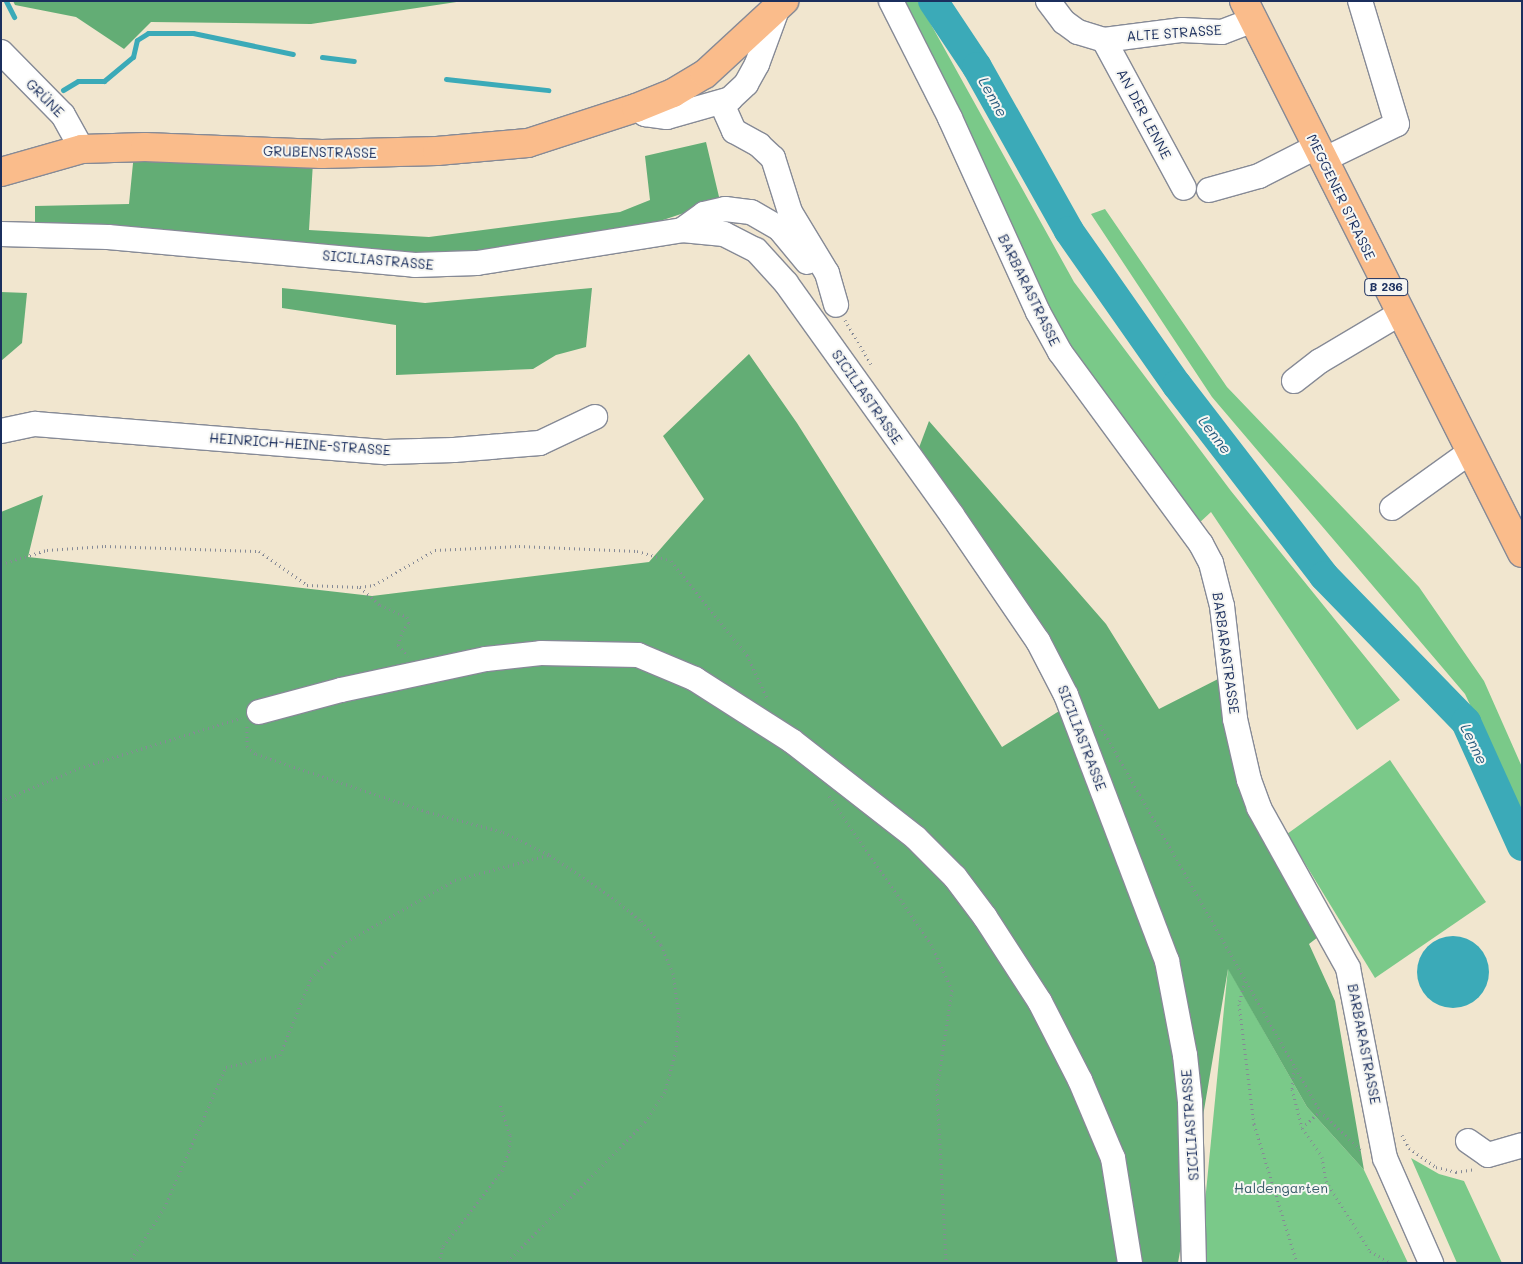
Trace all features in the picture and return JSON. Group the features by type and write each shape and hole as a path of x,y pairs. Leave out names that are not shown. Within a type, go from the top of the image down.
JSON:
{"main road":[{"name":"GRUBENSTRASSE","path":"1,172 82,149 146,147 322,154 437,152 528,143 636,108 673,93 705,74 781,4"},
{"name":"MEGGENER STRASSE","path":"1248,11 1399,314 1522,553"}],"street":[{"name":"BARBARASTRASSE","path":"891,1 950,118 1034,304 1060,352 1201,544 1210,563 1222,606 1235,719 1249,780 1263,815 1348,968 1358,1004 1385,1158 1431,1263"},
{"name":"ALTE STRASSE","path":"1048,1 1064,22 1078,32 1104,40 1182,30 1222,32 1248,11"},
{"path":"1209,190 1259,176 1397,124 1360,1"},
{"name":"GRUBENSTRASSE","path":"636,108 645,114 667,117 722,104 746,84 757,64 781,4"},
{"name":"AN DER LENNE","path":"1104,40 1184,188"},
{"name":"GRÜNE","path":"1,52 63,115 82,149"},
{"path":"682,230 711,213 725,209 751,212 779,228 834,296 827,273 790,212 782,178 773,158 759,145 734,130 722,104"},
{"name":"SICILIASTRASSE","path":"1,234 108,237 415,265 448,266 682,230 724,234 743,242 768,261 952,515 1038,641 1057,674 1167,960 1185,1054 1190,1102 1194,1263"},
{"path":"1294,381 1320,361 1399,314"},
{"name":"HEINRICH-HEINE-STRASSE","path":"1,431 34,424 386,452 540,443 595,417"},
{"path":"1392,508 1470,452"},
{"path":"259,712 342,690 486,659 541,653 638,655 695,678 792,740 916,838 955,877 985,917 1040,1002 1080,1080 1113,1158 1130,1263"},
{"path":"1468,1141 1480,1152 1496,1155 1522,1145"}],"path":[{"path":"1,564 47,550 105,546 258,551 307,585 360,587 374,585 435,550 519,546 637,551 671,560 747,655 772,707"},
{"path":"360,587 380,605 407,617 409,623 403,630 398,646 424,673"},
{"path":"1,801 79,768 259,712"},
{"path":"259,712 248,722 245,734 247,746 256,754 428,812 502,832 550,855 616,900 642,922 661,945 673,973 678,995 676,1050 665,1092 645,1122 506,1263"},
{"path":"1099,722 1320,1111 1366,1155"},
{"path":"825,792 931,944 952,990 937,1089 946,1263"},
{"path":"129,1263 164,1208 226,1067 280,1055 310,978 346,942 456,880 550,855"},
{"path":"1245,980 1239,1004 1254,1124 1297,1263"},
{"path":"1294,1067 1292,1089 1302,1128 1322,1157 1326,1181 1370,1251 1391,1263"},
{"path":"439,1263 446,1240 502,1171 509,1151 510,1135 499,1102"},
{"path":"1302,1128 1320,1111"},
{"path":"1400,1130 1409,1148 1446,1170 1483,1166 1496,1155"}],"green space":[{"path":"13,1 463,1 311,24 151,22 124,49 76,17 15,5"},
{"path":"899,1 918,1 1074,282 1231,491 1400,700 1357,730 1211,512 1198,524 1070,352"},
{"path":"706,142 720,201 633,230 439,259 35,227 35,206 129,204 134,153 313,162 309,230 429,237 620,212 650,200 645,156"},
{"path":"1105,209 1227,387 1419,587 1484,681 1522,767 1522,816 1465,694 1212,397 1091,214"},
{"path":"282,288 425,303 592,288 586,347 556,355 533,369 396,375 396,325 282,308"},
{"path":"1,292 27,293 22,343 1,361"},
{"path":"749,354 797,423 1002,747 1075,701 917,453 929,421 1106,624 1159,709 1224,676 1240,781 1327,930 1309,944 1335,1001 1364,1170 1307,1107 1228,969 1178,1263 1,1263 1,512 43,495 28,557 372,596 649,562 704,499 663,436"},
{"path":"1390,760 1486,902 1375,978 1287,834"},
{"name":"Haldengarten","path":"1228,968 1307,1107 1364,1170 1408,1263 1199,1263"},
{"path":"1411,1158 1439,1174 1464,1181 1502,1263 1457,1263"}],"water":[{"path":"1453,936 1473,942 1483,952 1489,972 1483,992 1473,1002 1453,1008 1433,1002 1423,992 1417,972 1423,952 1433,942"}],"waterway":[{"path":"6,1 14,17"},
{"name":"Lenne","path":"933,1 977,67 1069,231 1177,385 1324,576 1466,722 1522,846"},
{"path":"63,90 78,81 104,81 133,57 137,40 148,33 193,33 293,54"},
{"path":"322,57 354,61"},
{"path":"446,79 548,90"}]}
